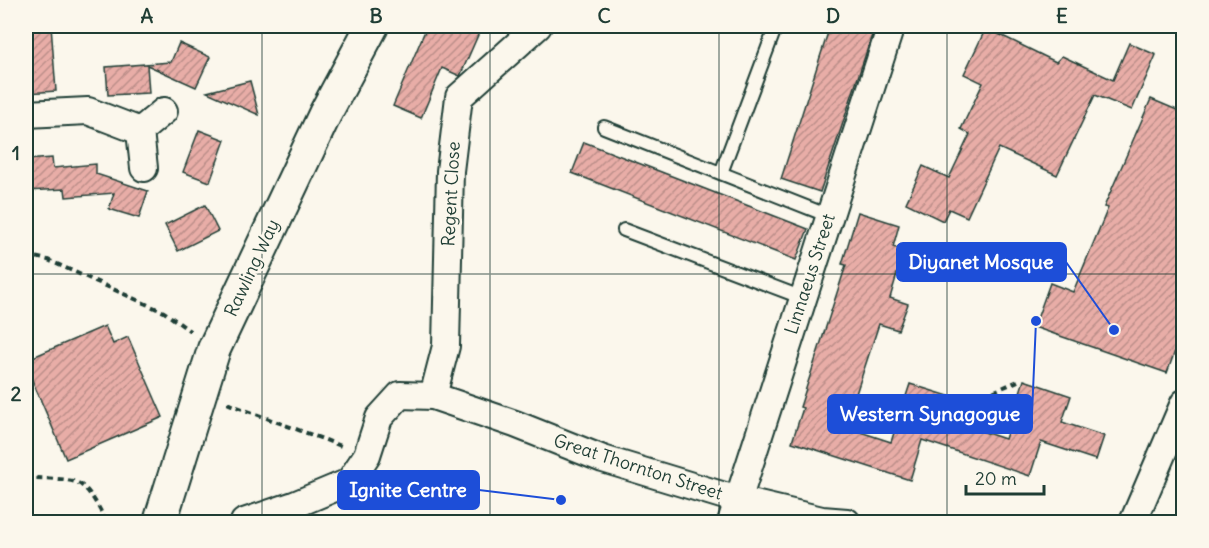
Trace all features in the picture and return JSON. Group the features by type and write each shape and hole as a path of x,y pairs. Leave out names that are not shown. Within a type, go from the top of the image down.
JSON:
{"street":[{"name":"Rawling Way","path":"160,522 214,349 325,114 372,26"},
{"name":"Regent Close","path":"433,396 446,346 450,171 459,97 538,26"},
{"name":"Linnaeus Street","path":"734,511 891,26"},
{"path":"26,114 88,111 140,131"},
{"path":"140,131 164,111"},
{"path":"140,131 144,168"},
{"name":"Great Thornton Street","path":"244,522 299,514 349,482 368,455 379,418 400,396 433,396 515,424 734,511 847,522"},
{"path":"1133,522 1184,403"}],"lane":[{"path":"721,173 776,26"},
{"path":"604,127 829,216"},
{"path":"624,230 802,298"}],"path":[{"path":"974,400 1018,381"},
{"path":"26,478 51,478 78,483 99,505 106,522"}],"building":[{"path":"26,26 51,26 56,91 27,93"},
{"path":"427,26 482,26 460,76 442,68 421,118 393,106"},
{"path":"830,26 875,26 820,192 781,179"},
{"path":"986,28 1056,62 1062,56 1113,80 1129,43 1156,55 1132,110 1095,95 1057,175 999,148 967,217 949,209 943,221 906,203 923,166 949,178 970,134 961,129 983,83 964,74"},
{"path":"179,43 210,57 196,87 147,65 149,93 108,95 106,67 171,62"},
{"path":"250,81 259,115 207,92"},
{"path":"1151,99 1184,113 1184,326 1167,373 1034,327 1050,283 1073,292 1108,208 1104,207"},
{"path":"199,130 225,140 210,182 183,172"},
{"path":"584,142 808,229 796,260 572,173"},
{"path":"52,158 53,168 96,164 96,174 148,191 139,218 109,209 114,193 66,197 65,189 26,191 26,160"},
{"path":"205,205 218,231 178,251 165,225"},
{"path":"858,212 899,225 893,247 904,250 890,298 908,304 898,330 879,324 845,427 891,442 910,384 955,398 948,420 1005,439 1024,380 1071,396 1062,422 1104,436 1096,460 1041,442 1030,476 922,440 910,480 792,442 803,408 800,407 846,265 842,264"},
{"path":"105,326 113,344 128,337 163,417 66,459 26,366 26,360"}],"place":[{"name":"Western Synagogue","path":"1036,321"},
{"name":"Diyanet Mosque","path":"1114,330"},
{"name":"Ignite Centre","path":"561,500"}]}
